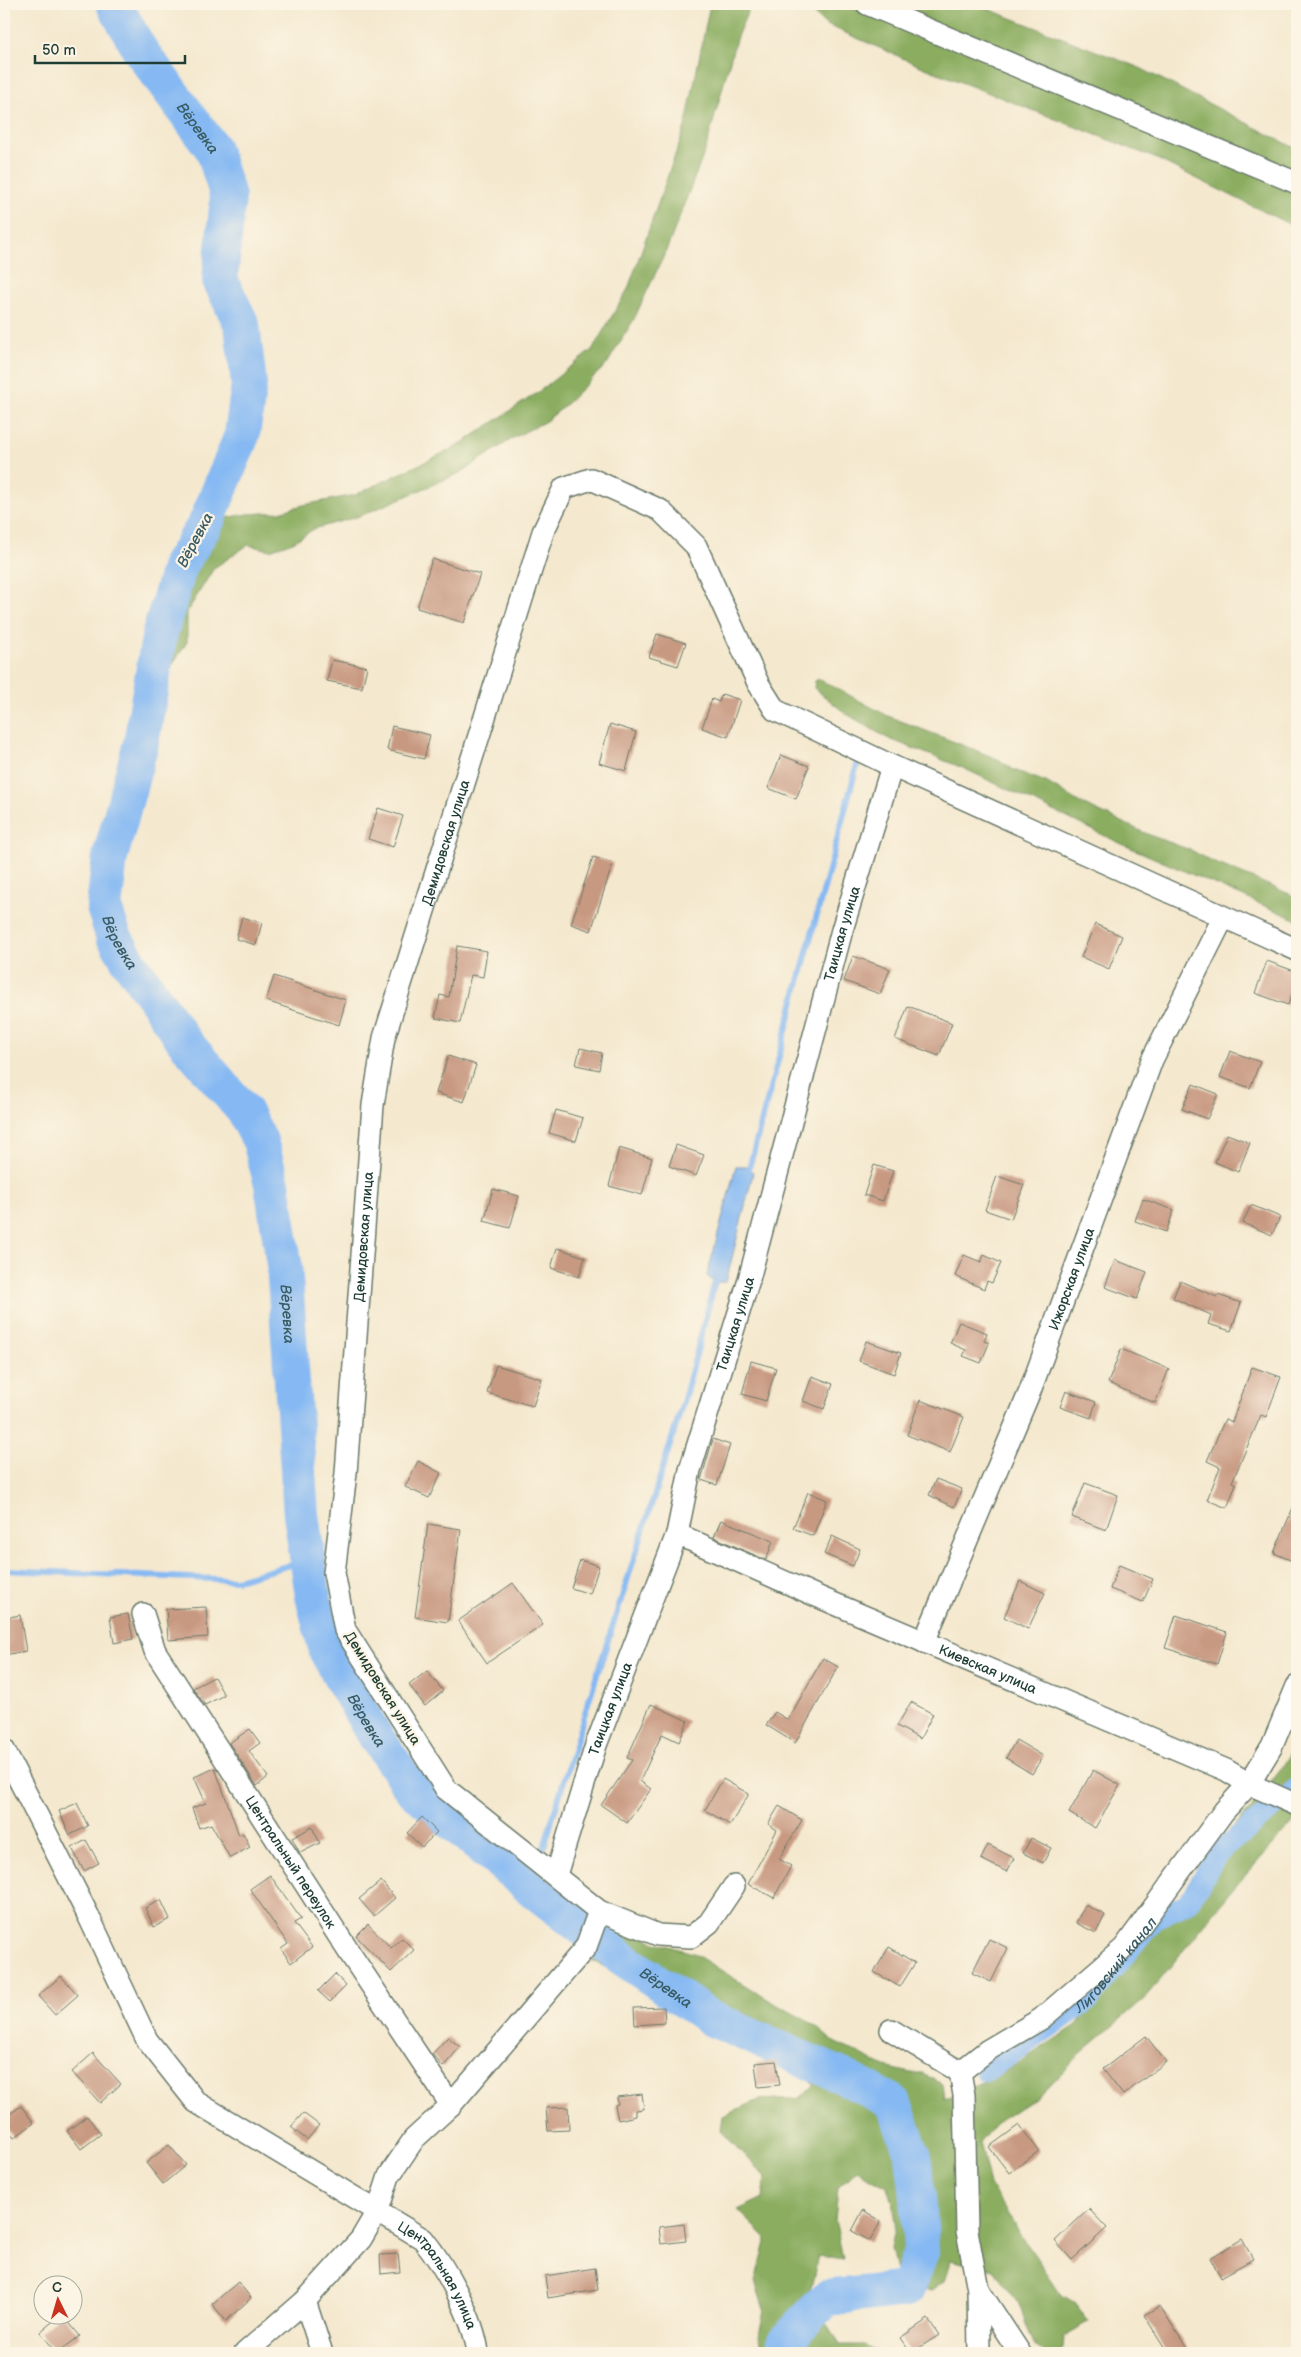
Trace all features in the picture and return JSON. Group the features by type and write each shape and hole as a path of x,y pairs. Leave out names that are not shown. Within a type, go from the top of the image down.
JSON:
{"street":[{"path":"867,4 1297,183"},
{"name":"Демидовская улица","path":"734,1886 709,1923 691,1937 658,1935 599,1911 446,1789 345,1630 334,1573 346,1473 373,1105 384,1038 543,532 564,488 591,479 660,510 696,546 758,683 775,710 892,766"},
{"path":"892,766 1297,950"},
{"name":"Таицкая улица","path":"556,1875 596,1745 677,1534 690,1470 748,1283 842,930 892,766"},
{"name":"Ижорская улица","path":"924,1642 1030,1391 1152,1060 1223,918"},
{"name":"Киевская улица","path":"677,1534 924,1642 1226,1770 1249,1784 1297,1805"},
{"name":"Центральный переулок","path":"143,1614 155,1651 349,1952 451,2105"},
{"path":"960,2072 988,2050 1041,2019 1124,1948 1224,1812 1249,1784 1272,1746 1297,1686"},
{"name":"Центральная улица","path":"4,1750 89,1917 147,2040 196,2102 378,2210 423,2239 440,2260 458,2295 478,2353"},
{"path":"245,2353 305,2301 361,2239 378,2210 390,2176 414,2139 451,2105 586,1947 599,1911"},
{"path":"891,2030 960,2072 964,2095 967,2231 978,2289 979,2353"},
{"path":"978,2289 1020,2353"},
{"path":"305,2301 322,2353"}],"green space":[{"path":"712,4 751,4 736,39 706,148 667,249 634,319 607,364 546,421 515,437 460,473 360,516 314,529 293,542 270,550 248,545 214,568 187,612 187,642 168,672 155,747 146,782 123,781 164,595 173,569 199,523 247,514 280,512 303,505 355,495 456,447 537,393 592,350 628,289 686,124 709,9"},
{"path":"804,4 975,4 1140,68 1297,149 1297,228 1155,158 925,68 825,24"},
{"path":"819,679 888,716 998,759 1014,770 1046,782 1082,804 1152,836 1193,851 1206,859 1297,897 1297,920 1124,845 963,768 887,738 845,713 814,688 815,681"},
{"path":"1297,1741 1297,1818 1234,1888 1144,1999 1079,2055 1041,2094 995,2124 980,2142 990,2185 1062,2295 1075,2303 1089,2322 1064,2336 1063,2349 1058,2353 1046,2353 1035,2347 1018,2302 993,2270 950,2260 944,2281 930,2291 898,2278 891,2249 896,2223 893,2202 887,2187 856,2170 838,2188 835,2220 843,2259 819,2255 809,2294 840,2345 864,2345 882,2353 764,2353 759,2336 764,2309 755,2282 766,2238 738,2210 763,2198 765,2177 721,2131 723,2116 759,2100 801,2098 814,2085 792,2065 776,2035 753,2024 721,2034 616,1972 590,1960 599,1933 609,1925 655,1942 693,1953 774,2003 813,2024 831,2040 885,2067 911,2073 923,2073 942,2084 944,2099 1001,2074 1077,2025 1117,1965 1184,1896 1209,1853 1246,1814 1282,1768"}],"water":[{"path":"736,1166 750,1166 753,1173 726,1282 715,1282 707,1276"}],"building":[{"path":"432,559 480,574 464,623 417,608"},
{"path":"657,634 686,643 678,666 649,657"},
{"path":"332,660 367,667 362,688 327,681"},
{"path":"722,694 740,700 728,737 702,728 712,699 719,702"},
{"path":"610,724 636,732 626,771 599,763"},
{"path":"392,726 430,735 424,759 387,750"},
{"path":"781,755 809,766 796,799 768,788"},
{"path":"378,808 403,816 393,847 368,839"},
{"path":"593,857 613,863 591,931 571,924"},
{"path":"242,917 262,923 256,945 236,939"},
{"path":"1095,924 1122,936 1109,969 1081,957"},
{"path":"457,946 487,951 483,977 471,975 460,1023 435,1018 440,995 449,997"},
{"path":"853,956 890,969 880,994 844,981"},
{"path":"1267,961 1297,972 1297,979 1288,1005 1255,993"},
{"path":"274,976 346,1000 339,1025 266,1001"},
{"path":"908,1006 952,1023 939,1056 895,1039"},
{"path":"580,1048 602,1053 599,1070 576,1065"},
{"path":"1230,1051 1260,1062 1250,1088 1220,1077"},
{"path":"448,1056 476,1065 464,1102 436,1093"},
{"path":"1193,1084 1218,1094 1207,1119 1182,1109"},
{"path":"556,1110 583,1118 576,1141 549,1133"},
{"path":"1227,1134 1250,1143 1238,1172 1215,1162"},
{"path":"676,1145 704,1155 696,1176 669,1166"},
{"path":"619,1148 652,1158 642,1195 609,1186"},
{"path":"874,1165 893,1171 883,1201 864,1195"},
{"path":"997,1176 1024,1185 1011,1219 985,1210"},
{"path":"493,1189 519,1196 510,1228 484,1221"},
{"path":"1143,1199 1174,1210 1166,1232 1135,1221"},
{"path":"1251,1205 1280,1217 1272,1235 1243,1223"},
{"path":"557,1248 585,1257 579,1277 551,1268"},
{"path":"964,1255 981,1262 984,1255 1001,1263 992,1283 987,1281 984,1289 955,1276"},
{"path":"1115,1260 1147,1272 1137,1299 1105,1287"},
{"path":"1180,1281 1217,1297 1218,1295 1241,1303 1231,1331 1208,1324 1211,1315 1173,1298"},
{"path":"959,1322 987,1333 984,1341 989,1343 981,1363 963,1356 966,1350 950,1343"},
{"path":"866,1341 901,1353 894,1374 859,1361"},
{"path":"1121,1349 1169,1369 1155,1403 1108,1383"},
{"path":"751,1361 776,1368 766,1401 742,1394"},
{"path":"496,1365 542,1379 533,1406 487,1393"},
{"path":"1252,1367 1281,1377 1266,1417 1261,1415 1232,1482 1236,1484 1227,1508 1207,1500 1220,1467 1207,1461 1225,1419 1232,1422"},
{"path":"812,1376 833,1384 824,1409 803,1401"},
{"path":"1066,1391 1096,1402 1091,1418 1060,1407"},
{"path":"920,1400 964,1417 950,1452 907,1435"},
{"path":"713,1439 730,1445 717,1485 701,1480"},
{"path":"418,1461 441,1473 429,1498 405,1487"},
{"path":"936,1479 962,1489 954,1507 929,1495"},
{"path":"1085,1483 1118,1495 1106,1530 1072,1517"},
{"path":"808,1492 827,1500 813,1536 793,1528"},
{"path":"1297,1498 1297,1563 1274,1553"},
{"path":"721,1520 773,1541 766,1560 714,1537"},
{"path":"428,1524 461,1529 448,1622 415,1617"},
{"path":"832,1536 860,1549 853,1566 824,1554"},
{"path":"580,1560 599,1566 590,1594 571,1588"},
{"path":"1119,1565 1153,1579 1143,1602 1110,1589"},
{"path":"1020,1581 1045,1593 1028,1629 1004,1617"},
{"path":"513,1583 543,1625 487,1663 458,1621"},
{"path":"206,1607 208,1637 168,1640 166,1609"},
{"path":"128,1614 133,1639 114,1643 110,1617"},
{"path":"20,1615 26,1651 4,1655 4,1618"},
{"path":"1176,1615 1227,1632 1217,1664 1165,1648"},
{"path":"823,1658 838,1667 795,1743 766,1725 775,1712 788,1720"},
{"path":"427,1671 443,1691 425,1706 409,1685"},
{"path":"214,1677 224,1695 205,1705 193,1688"},
{"path":"911,1702 933,1714 920,1739 897,1726"},
{"path":"651,1704 688,1721 679,1742 662,1734 640,1781 651,1789 627,1823 601,1805 632,1760 627,1758"},
{"path":"250,1729 260,1743 249,1751 268,1777 257,1786 229,1743"},
{"path":"1016,1740 1043,1756 1032,1774 1006,1758"},
{"path":"215,1768 239,1835 243,1833 250,1847 230,1858 211,1824 199,1828 192,1808 206,1803 194,1777"},
{"path":"1093,1770 1120,1785 1095,1828 1069,1813"},
{"path":"723,1779 749,1794 730,1825 705,1810"},
{"path":"77,1803 88,1826 70,1835 59,1811"},
{"path":"779,1806 802,1820 779,1859 791,1866 774,1898 748,1884 777,1830 768,1824"},
{"path":"422,1817 437,1832 422,1847 407,1833"},
{"path":"312,1827 320,1843 300,1853 292,1838"},
{"path":"1031,1838 1051,1848 1043,1863 1023,1853"},
{"path":"86,1840 99,1863 84,1871 72,1848"},
{"path":"988,1845 1014,1858 1007,1872 981,1859"},
{"path":"270,1875 301,1919 294,1923 312,1947 291,1963 281,1949 288,1944 250,1889"},
{"path":"381,1881 395,1898 374,1916 359,1899"},
{"path":"161,1900 170,1919 154,1927 145,1908"},
{"path":"1085,1905 1105,1915 1096,1933 1076,1923"},
{"path":"368,1924 391,1948 402,1938 414,1950 391,1972 356,1936"},
{"path":"989,1939 1008,1948 991,1982 972,1973"},
{"path":"889,1947 915,1963 900,1987 874,1972"},
{"path":"335,1974 346,1986 330,2002 318,1991"},
{"path":"61,1976 78,1995 55,2015 38,1996"},
{"path":"664,2007 665,2023 635,2025 634,2008"},
{"path":"1146,2036 1166,2062 1123,2095 1103,2069"},
{"path":"448,2037 460,2047 443,2067 432,2054"},
{"path":"93,2053 121,2084 100,2103 72,2072"},
{"path":"776,2061 780,2085 758,2087 755,2063"},
{"path":"642,2094 644,2109 636,2110 636,2116 618,2120 615,2105 618,2104 617,2097"},
{"path":"21,2106 34,2123 14,2138 4,2124 4,2118"},
{"path":"568,2107 569,2130 548,2131 546,2108"},
{"path":"303,2113 319,2125 307,2140 291,2127"},
{"path":"87,2116 101,2134 81,2149 67,2131"},
{"path":"1019,2125 1039,2151 1009,2173 989,2147"},
{"path":"169,2145 186,2165 163,2184 146,2163"},
{"path":"1089,2209 1107,2228 1072,2260 1055,2241"},
{"path":"863,2210 881,2221 870,2241 852,2231"},
{"path":"684,2224 686,2241 661,2244 659,2227"},
{"path":"1242,2239 1253,2259 1221,2277 1210,2258"},
{"path":"398,2254 400,2272 381,2274 380,2255"},
{"path":"595,2268 598,2290 548,2298 545,2276"},
{"path":"238,2282 251,2298 226,2321 212,2304"},
{"path":"1160,2306 1190,2353 1168,2353 1144,2315"},
{"path":"928,2319 939,2335 911,2353 900,2338"},
{"path":"50,2324 70,2324 80,2336 57,2353 40,2332"}],"waterway":[{"name":"Вёревка","path":"114,4 140,50 213,149 228,197 220,280 242,325 249,384 242,435 206,523 180,565 160,633 141,743 110,857 104,907 113,935 128,960 184,1041 244,1111 260,1141 272,1184 284,1263 301,1515 313,1596 327,1652 371,1730 412,1789 532,1889 615,1953 710,2018 844,2077 893,2102 913,2155 919,2206 921,2252 907,2289 827,2298 785,2342 784,2353"},
{"path":"748,1172 860,754"},
{"path":"532,1889 568,1766 684,1399 717,1275"},
{"path":"4,1570 237,1580 308,1560"},
{"name":"Лиговский канал","path":"986,2071 1088,2001 1155,1918 1188,1903 1218,1853 1297,1788"}]}
